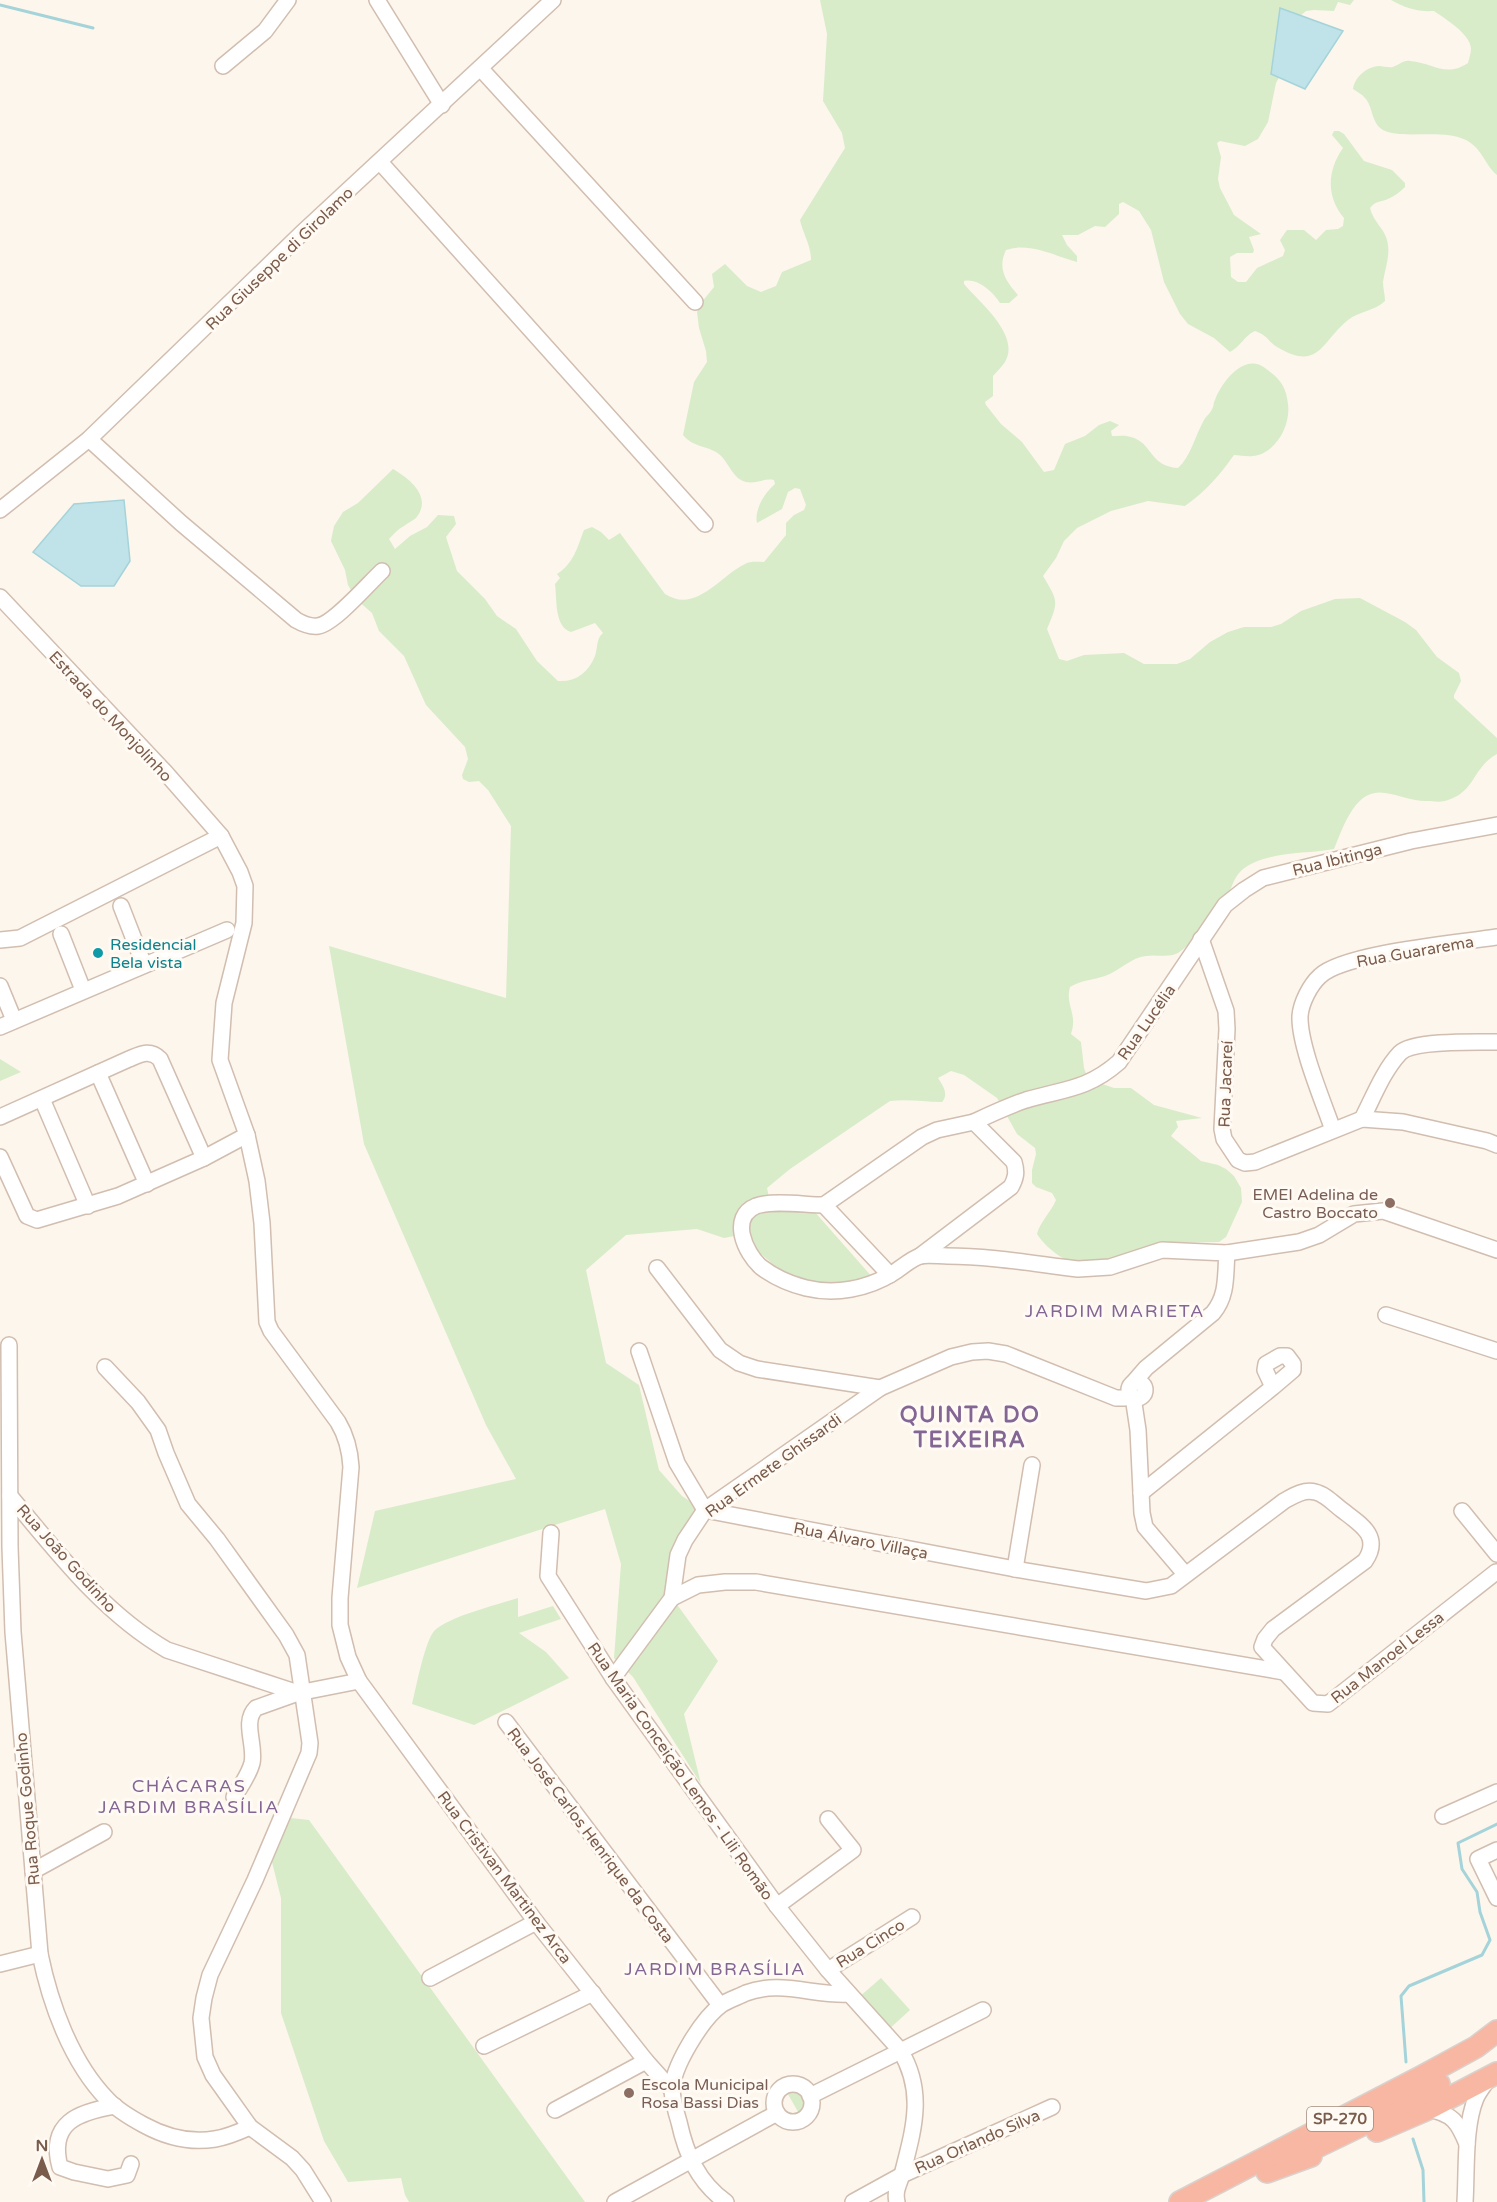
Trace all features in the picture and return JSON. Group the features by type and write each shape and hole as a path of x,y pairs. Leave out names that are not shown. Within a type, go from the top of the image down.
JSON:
{"highway":[{"name":"SP-270","path":"1180,2202 1421,2077 1476,2047 1497,2031"},
{"name":"SP-270","path":"1211,2202 1442,2082 1497,2048"},
{"path":"1267,2172 1358,2139 1428,2109 1493,2076"}],"street":[{"path":"223,66 265,31 288,0"},
{"path":"377,0 442,105"},
{"name":"Rua Giuseppe di Girolamo","path":"0,510 89,440 302,233 553,0"},
{"path":"481,69 695,303"},
{"path":"380,162 705,524"},
{"path":"89,440 181,523 296,620 308,626 319,626 331,621 382,571"},
{"name":"Estrada do Monjolinho","path":"0,597 165,772 221,836 240,872 245,886 244,923 224,1003 220,1060 247,1135"},
{"name":"Rua Ibitinga","path":"1201,939 1225,905 1263,878 1411,841 1497,825"},
{"path":"0,940 20,938 221,836"},
{"path":"122,906 144,965"},
{"path":"0,1027 226,930"},
{"path":"61,934 83,990"},
{"name":"Rua Guararema","path":"1333,1130 1301,1034 1302,1005 1320,976 1339,965 1384,954 1497,936"},
{"name":"Rua Lucélia","path":"824,1205 922,1137 937,1130 974,1122 1026,1100 1088,1084 1104,1075 1119,1062 1201,939"},
{"name":"Rua Jacareí","path":"1201,939 1226,1011 1222,1129 1228,1148 1238,1160 1245,1163 1255,1162 1362,1119"},
{"path":"1181,972 1213,976"},
{"path":"0,986 14,1020"},
{"path":"1497,1042 1433,1044 1407,1048 1400,1053 1387,1072 1362,1119 1403,1122 1497,1145"},
{"path":"0,1117 144,1052 156,1055 160,1059 204,1158"},
{"path":"98,1073 147,1184"},
{"path":"42,1099 88,1206"},
{"path":"890,1275 824,1205 769,1204 755,1207 745,1214 741,1223 743,1239 749,1252 759,1265 774,1276 808,1288 846,1290 869,1285 890,1275 920,1256 1011,1187 1017,1171 1014,1162 974,1122"},
{"path":"0,1157 5,1182 27,1216 33,1220 41,1220 118,1196 204,1158 247,1135"},
{"name":"Rua Cristivan Martinez Arca","path":"247,1135 261,1201 267,1322 271,1331 338,1422 346,1436 350,1452 351,1467 340,1598 340,1625 348,1657 359,1681 536,1922 646,2061 672,2090"},
{"path":"920,1256 967,1256 1087,1269 1110,1267 1162,1250 1227,1252 1299,1242 1319,1235 1354,1214 1383,1211 1497,1250"},
{"path":"949,1233 967,1256"},
{"path":"1185,1574 1145,1527 1135,1390 1146,1368 1219,1306 1224,1296 1227,1252"},
{"path":"657,1268 720,1350 739,1363 757,1369 880,1388"},
{"path":"1386,1315 1497,1351"},
{"name":"Rua Roque Godinho","path":"9,1345 9,1496 13,1632 40,1954 46,1984 59,2019 91,2078 115,2106 155,2131 188,2139 215,2139 250,2127"},
{"path":"639,1351 677,1463 705,1510"},
{"name":"Rua Ermete Ghissardi","path":"613,1678 672,1598 678,1555 705,1510 880,1388 951,1357 988,1351 1006,1354 1121,1399 1135,1390"},
{"path":"105,1367 138,1402 158,1430 188,1504 217,1539 286,1635 297,1655 310,1743 306,1765 210,1975 201,2018 206,2057 213,2075 250,2127 292,2158 303,2170 323,2202"},
{"path":"1141,1493 1273,1387"},
{"path":"1015,1569 1032,1465"},
{"name":"Rua Manoel Lessa","path":"1185,1574 1298,1493 1314,1491 1365,1528 1371,1546 1371,1552 1365,1561 1273,1629 1262,1647 1313,1703 1328,1704 1496,1572"},
{"name":"Rua João Godinho","path":"9,1496 67,1564 113,1611 150,1640 188,1658 301,1692 359,1681"},
{"name":"Rua Álvaro Villaça","path":"705,1510 1015,1569 1146,1591 1171,1586 1185,1574"},
{"path":"1462,1511 1497,1555 1496,1572"},
{"name":"Rua Maria Conceição Lemos - Lili Romão","path":"551,1533 548,1576 613,1678 777,1906 828,1970 900,2050 909,2065 916,2096 913,2128 902,2175 895,2192 897,2202"},
{"path":"672,1598 698,1585 756,1582 1284,1672"},
{"path":"234,1797 251,1766 253,1755 249,1720 251,1713 256,1708 301,1692"},
{"name":"Rua José Carlos Henrique da Costa","path":"506,1722 720,2005"},
{"path":"1443,1816 1497,1792"},
{"path":"777,1906 853,1850 828,1820"},
{"path":"33,1871 104,1832"},
{"path":"1497,1850 1478,1859 1497,1898"},
{"name":"Rua Cinco","path":"828,1970 912,1917"},
{"path":"430,1978 536,1922"},
{"path":"0,1964 40,1954"},
{"path":"726,2202 704,2182 690,2160 683,2141 672,2090 678,2064 688,2046 700,2027 720,2005 748,1993 775,1987 828,1994 849,1994"},
{"path":"484,2046 593,1993"},
{"path":"810,2096 983,2010"},
{"path":"555,2110 646,2061"},
{"path":"1465,2202 1472,2110 1477,2097 1493,2076"},
{"path":"784,2086 802,2087 810,2096 812,2107 802,2120 785,2121 777,2113 774,2106 775,2098 784,2086"},
{"path":"115,2106 81,2113 68,2122 58,2139 56,2153 60,2167 108,2179 127,2175 132,2164"},
{"name":"Rua Orlando Silva","path":"852,2202 902,2175 1052,2107"},
{"path":"1428,2109 1443,2112 1456,2121 1468,2145"},
{"path":"615,2202 777,2113"},
{"path":"871,2193 886,2202"}],"green space":[{"path":"820,0 1354,0 1350,5 1338,2 1334,11 1306,11 1299,17 1287,63 1276,83 1268,122 1258,139 1245,146 1220,141 1217,143 1221,157 1218,179 1220,188 1234,215 1261,234 1249,237 1253,253 1237,253 1230,257 1231,277 1238,282 1246,282 1257,268 1283,256 1285,250 1280,240 1287,230 1304,230 1316,240 1326,230 1343,226 1344,218 1334,201 1331,183 1334,166 1343,148 1332,135 1334,131 1344,134 1364,161 1392,170 1405,183 1405,187 1397,194 1370,208 1386,236 1388,246 1383,282 1385,301 1348,320 1325,345 1311,355 1291,354 1255,331 1230,352 1214,338 1188,324 1180,314 1164,282 1151,230 1139,211 1123,202 1119,204 1119,214 1105,227 1095,226 1078,235 1062,235 1077,256 1077,262 1033,249 1006,250 1002,263 1004,274 1018,295 1009,303 1000,303 989,290 980,284 964,281 964,284 996,320 1007,341 1008,352 1005,362 993,376 993,396 985,402 1001,424 1022,442 1044,472 1054,470 1065,444 1085,436 1099,425 1110,421 1119,425 1111,431 1112,436 1126,436 1138,440 1156,459 1178,468 1190,452 1204,420 1211,412 1218,393 1228,378 1249,364 1257,364 1265,368 1281,383 1286,392 1288,404 1287,421 1275,444 1261,454 1234,455 1212,483 1185,506 1148,501 1111,511 1077,528 1064,541 1056,558 1043,576 1055,601 1054,612 1047,629 1059,659 1067,661 1084,655 1124,653 1144,664 1177,664 1190,659 1210,642 1228,632 1244,627 1271,627 1281,624 1301,611 1335,599 1360,598 1416,630 1437,657 1459,673 1461,681 1454,698 1497,738 1497,754 1483,766 1464,791 1445,801 1421,801 1385,793 1366,796 1346,820 1334,849 1273,856 1253,863 1240,871 1227,896 1190,943 1178,953 1141,957 1105,976 1083,981 1070,987 1069,999 1073,1020 1071,1034 1081,1042 1084,1068 1088,1079 1114,1088 1131,1088 1154,1105 1202,1118 1176,1121 1178,1127 1171,1136 1201,1161 1226,1169 1234,1176 1241,1188 1242,1202 1226,1237 1219,1242 1163,1243 1088,1267 1059,1256 1037,1234 1056,1200 1052,1193 1032,1183 1035,1148 1017,1134 997,1098 964,1075 951,1071 938,1078 945,1093 942,1102 890,1101 790,1169 767,1188 771,1206 814,1211 873,1278 835,1286 801,1280 775,1266 739,1235 724,1238 697,1229 626,1235 586,1270 606,1363 639,1385 659,1470 682,1496 711,1515 680,1556 673,1599 718,1661 684,1714 701,1784 633,1677 614,1658 621,1564 605,1509 357,1588 375,1511 516,1479 486,1425 364,1144 329,946 506,998 511,826 488,790 479,781 469,782 463,779 462,775 468,759 465,747 426,705 404,656 379,631 372,613 356,599 348,585 345,570 331,541 334,526 343,512 358,503 393,469 412,483 421,496 422,503 416,518 389,539 395,549 410,536 427,527 438,515 454,516 456,524 446,537 457,571 485,599 497,616 516,629 537,661 558,681 576,678 585,672 595,656 598,641 603,633 595,623 571,632 562,624 557,611 555,584 560,578 557,574 571,560 584,530 592,527 609,540 620,533 665,594 676,599 687,599 707,591 745,564 764,562 786,535 786,523 794,515 804,510 806,505 800,489 795,488 788,492 782,509 757,523 759,507 764,496 775,484 774,480 746,482 734,474 716,452 692,443 683,435 694,382 707,362 697,312 714,287 712,274 725,264 747,286 761,292 776,286 782,272 811,260 810,249 800,220 845,148 842,133 823,101 827,34"},
{"path":"1391,0 1497,0 1497,175 1480,152 1466,140 1446,135 1401,134 1383,130 1376,123 1368,101 1353,89 1359,77 1374,67 1393,67 1408,61 1453,69 1468,63 1470,43 1456,27 1434,11 1412,9"},
{"path":"0,1059 21,1072 0,1081"},
{"path":"518,1598 518,1617 553,1606 561,1619 519,1633 546,1652 569,1678 474,1725 412,1704 424,1653 435,1630 462,1616"},
{"path":"291,1818 309,1820 585,2202 409,2202 401,2178 348,2182 324,2141 281,2013 281,1898 271,1858"},
{"path":"881,1978 910,2010 888,2030 858,1998"},
{"path":"791,2087 801,2089 808,2098 808,2113 801,2117 785,2089"}],"water":[{"path":"1280,8 1343,31 1305,89 1271,74"},
{"path":"124,500 130,561 114,586 81,586 33,552 74,504"}],"waterway":[{"path":"0,5 93,28"},
{"path":"1406,2062 1401,1996 1409,1986 1482,1955 1490,1940 1480,1912 1477,1892 1462,1869 1458,1843 1497,1824"},
{"path":"1413,2139 1423,2170 1424,2202"}],"place":[{"name":"Residencial Bela vista","path":"98,953"},
{"name":"EMEI Adelina de Castro Boccato","path":"1390,1203"},
{"name":"Escola Municipal Rosa Bassi Dias","path":"629,2093"}],"district":[{"name":"JARDIM MARIETA","path":"1115,1311"},
{"name":"QUINTA DO TEIXEIRA","path":"970,1426"},
{"name":"CHÁCARAS JARDIM BRASÍLIA","path":"189,1796"},
{"name":"JARDIM BRASÍLIA","path":"715,1969"}]}
